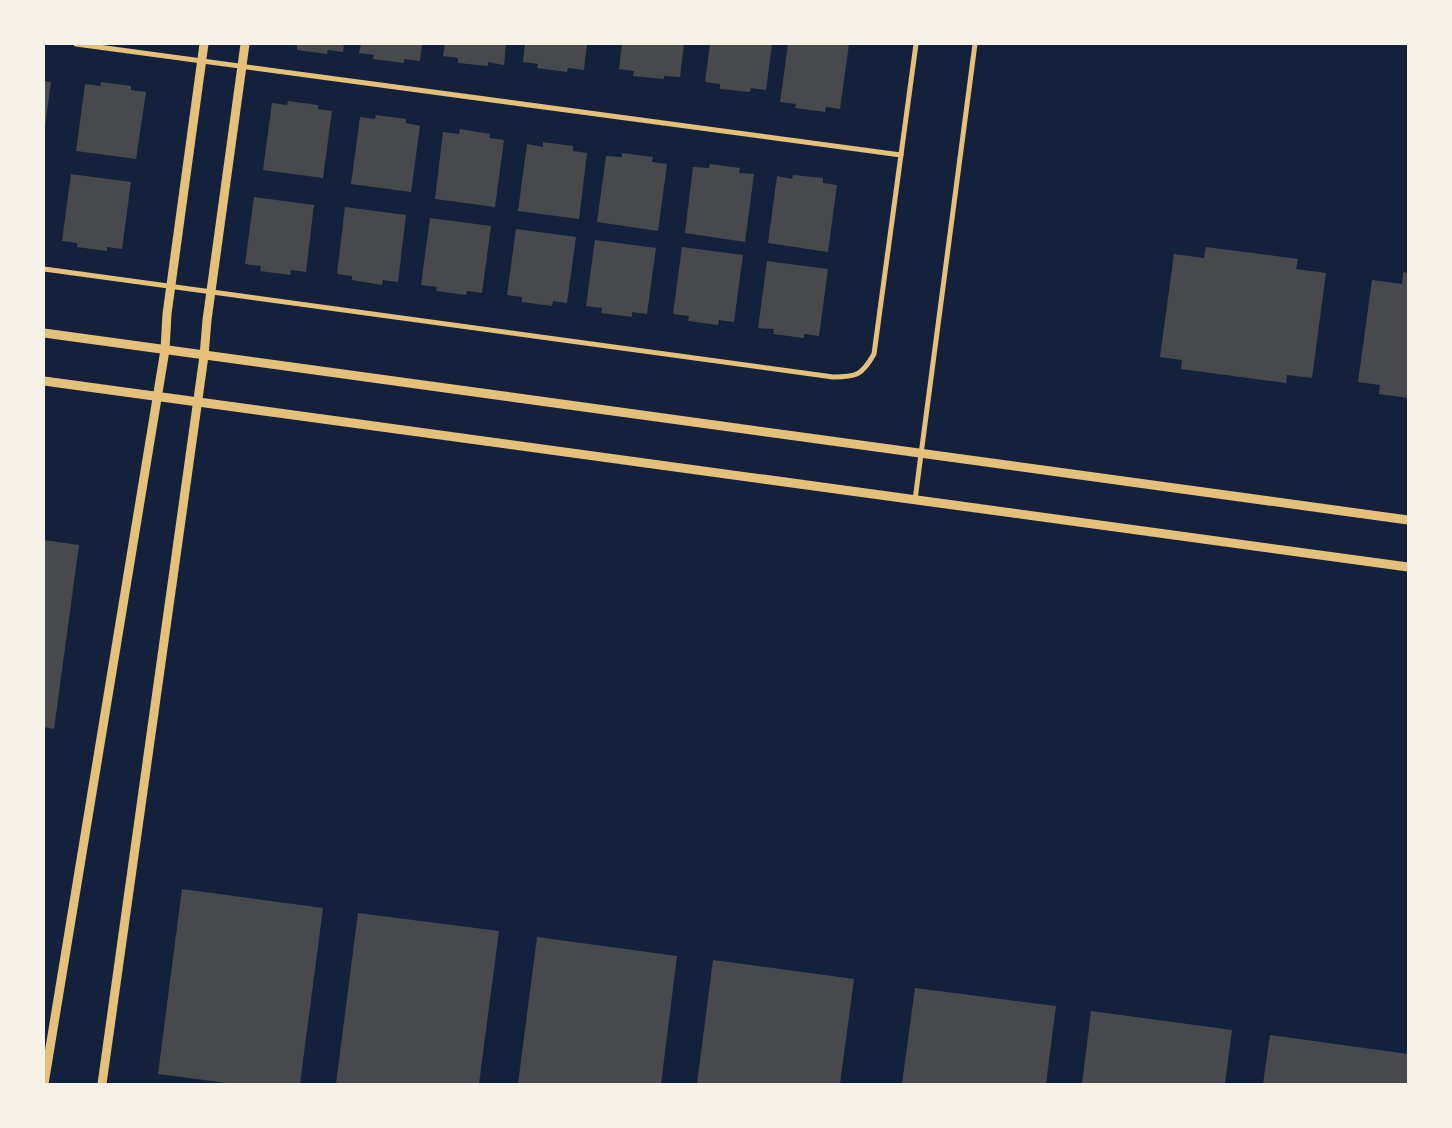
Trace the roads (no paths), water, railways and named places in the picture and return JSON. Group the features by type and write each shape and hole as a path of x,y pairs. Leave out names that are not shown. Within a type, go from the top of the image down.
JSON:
{"street":[{"path":"76,44 901,154"},
{"path":"44,1084 158,397 165,350 167,314 204,44"},
{"path":"102,1084 198,402 207,320 245,44"},
{"path":"44,269 833,377 851,377 866,369 874,354 916,44"},
{"path":"915,500 975,44"},
{"path":"44,333 1408,520"},
{"path":"44,381 1408,567"}]}
